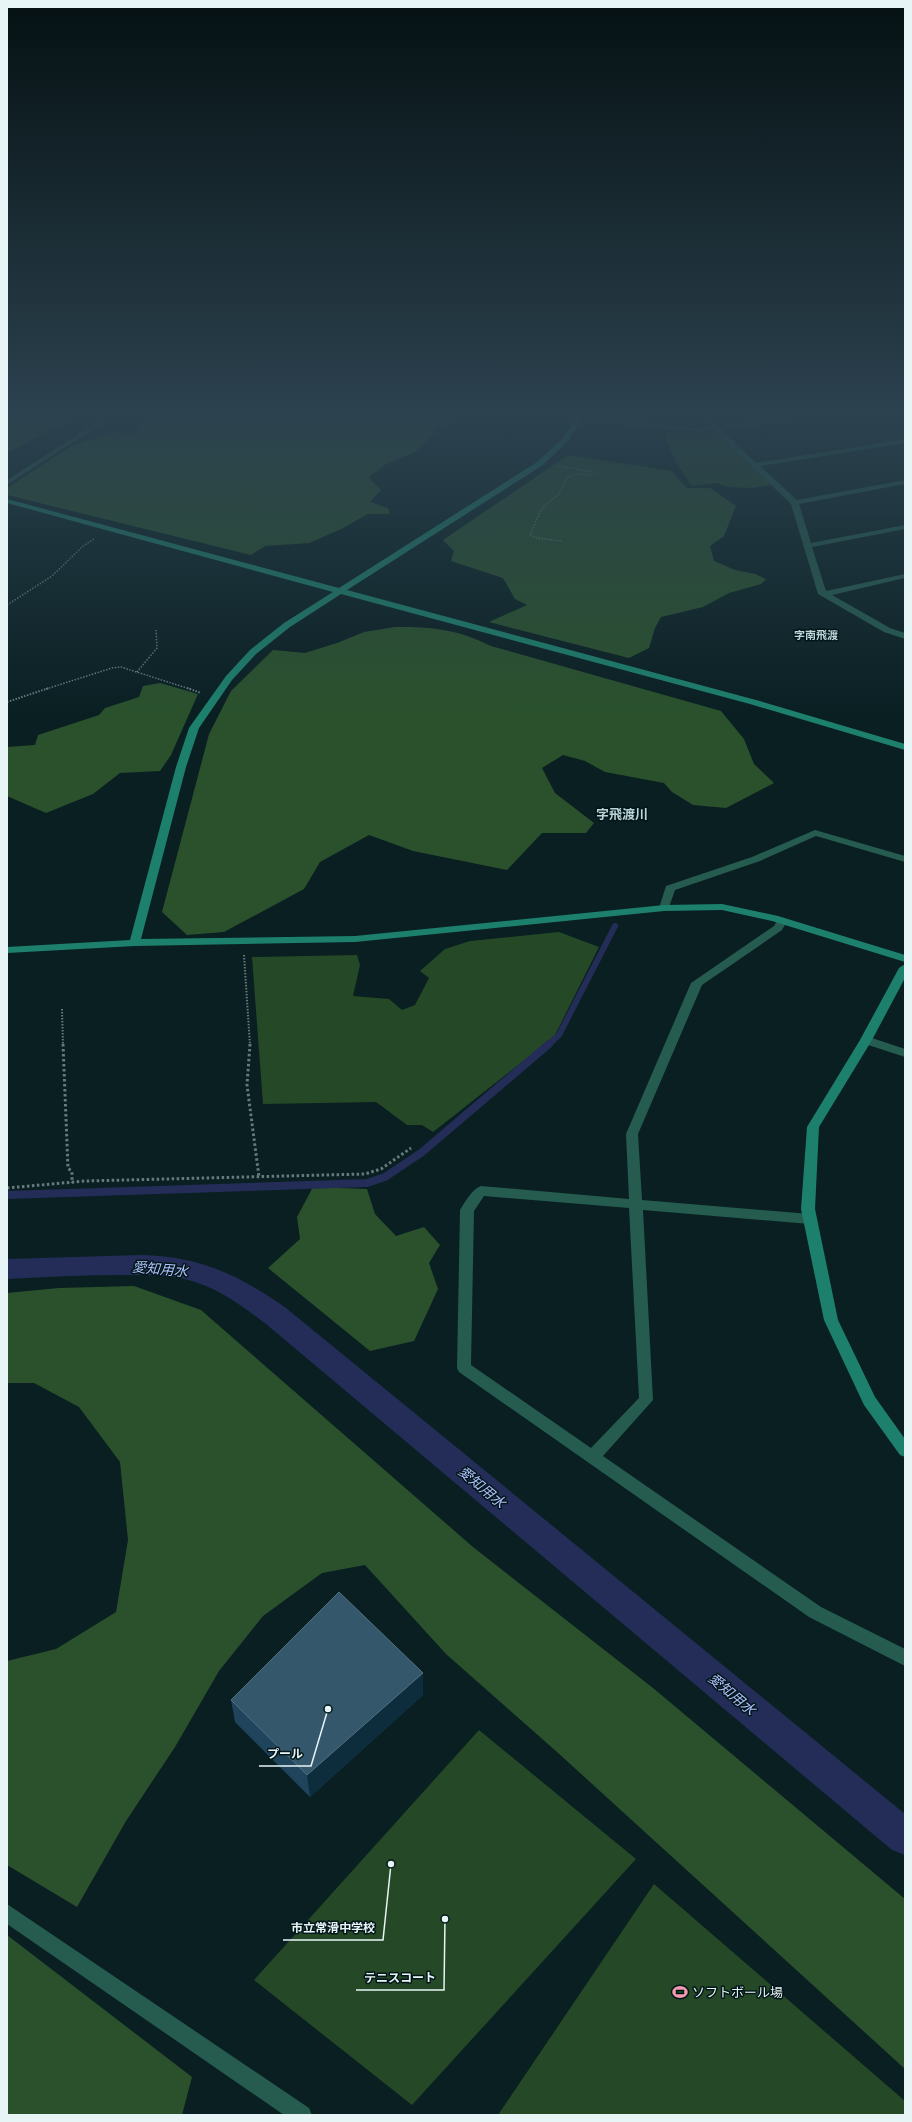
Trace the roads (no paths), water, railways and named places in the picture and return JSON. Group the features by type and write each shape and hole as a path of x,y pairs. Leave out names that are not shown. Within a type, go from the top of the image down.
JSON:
{"street":[{"path":"67,517 753,702 905,747"},
{"path":"135,943 181,767 194,728 216,695 229,678 253,652 287,625 456,517"},
{"path":"799,517 821,592 887,630 905,636"},
{"path":"807,545 818,545 905,526"},
{"path":"824,594 905,576"},
{"path":"664,908 670,888 756,858 815,833 905,859"},
{"path":"7,950 135,943 355,939 664,908 722,907 782,921 905,959"},
{"path":"593,1457 646,1400 632,1134 697,984 778,928 782,921"},
{"path":"905,968 866,1040 813,1127 808,1209 831,1320 870,1401 905,1451"},
{"path":"866,1040 905,1053"},
{"path":"810,1219 481,1191 467,1210 464,1368 815,1612 905,1658"},
{"path":"7,1913 302,2115"}],"waterway":[{"path":"548,1045 559,1035 615,926"},
{"path":"7,1195 367,1183 385,1177 421,1153 549,1044"},
{"name":"愛知用水","path":"7,1269 63,1266 152,1265 196,1271 234,1288 276,1316 905,1837"}],"place":[{"name":"プール","path":"328,1709"},
{"name":"市立常滑中学校","path":"391,1864"},
{"name":"テニスコート","path":"445,1919"},
{"name":"ソフトボール場","path":"680,1992"}],"district":[{"name":"字南飛渡","path":"816,635"},
{"name":"字飛渡川","path":"622,814"}]}
